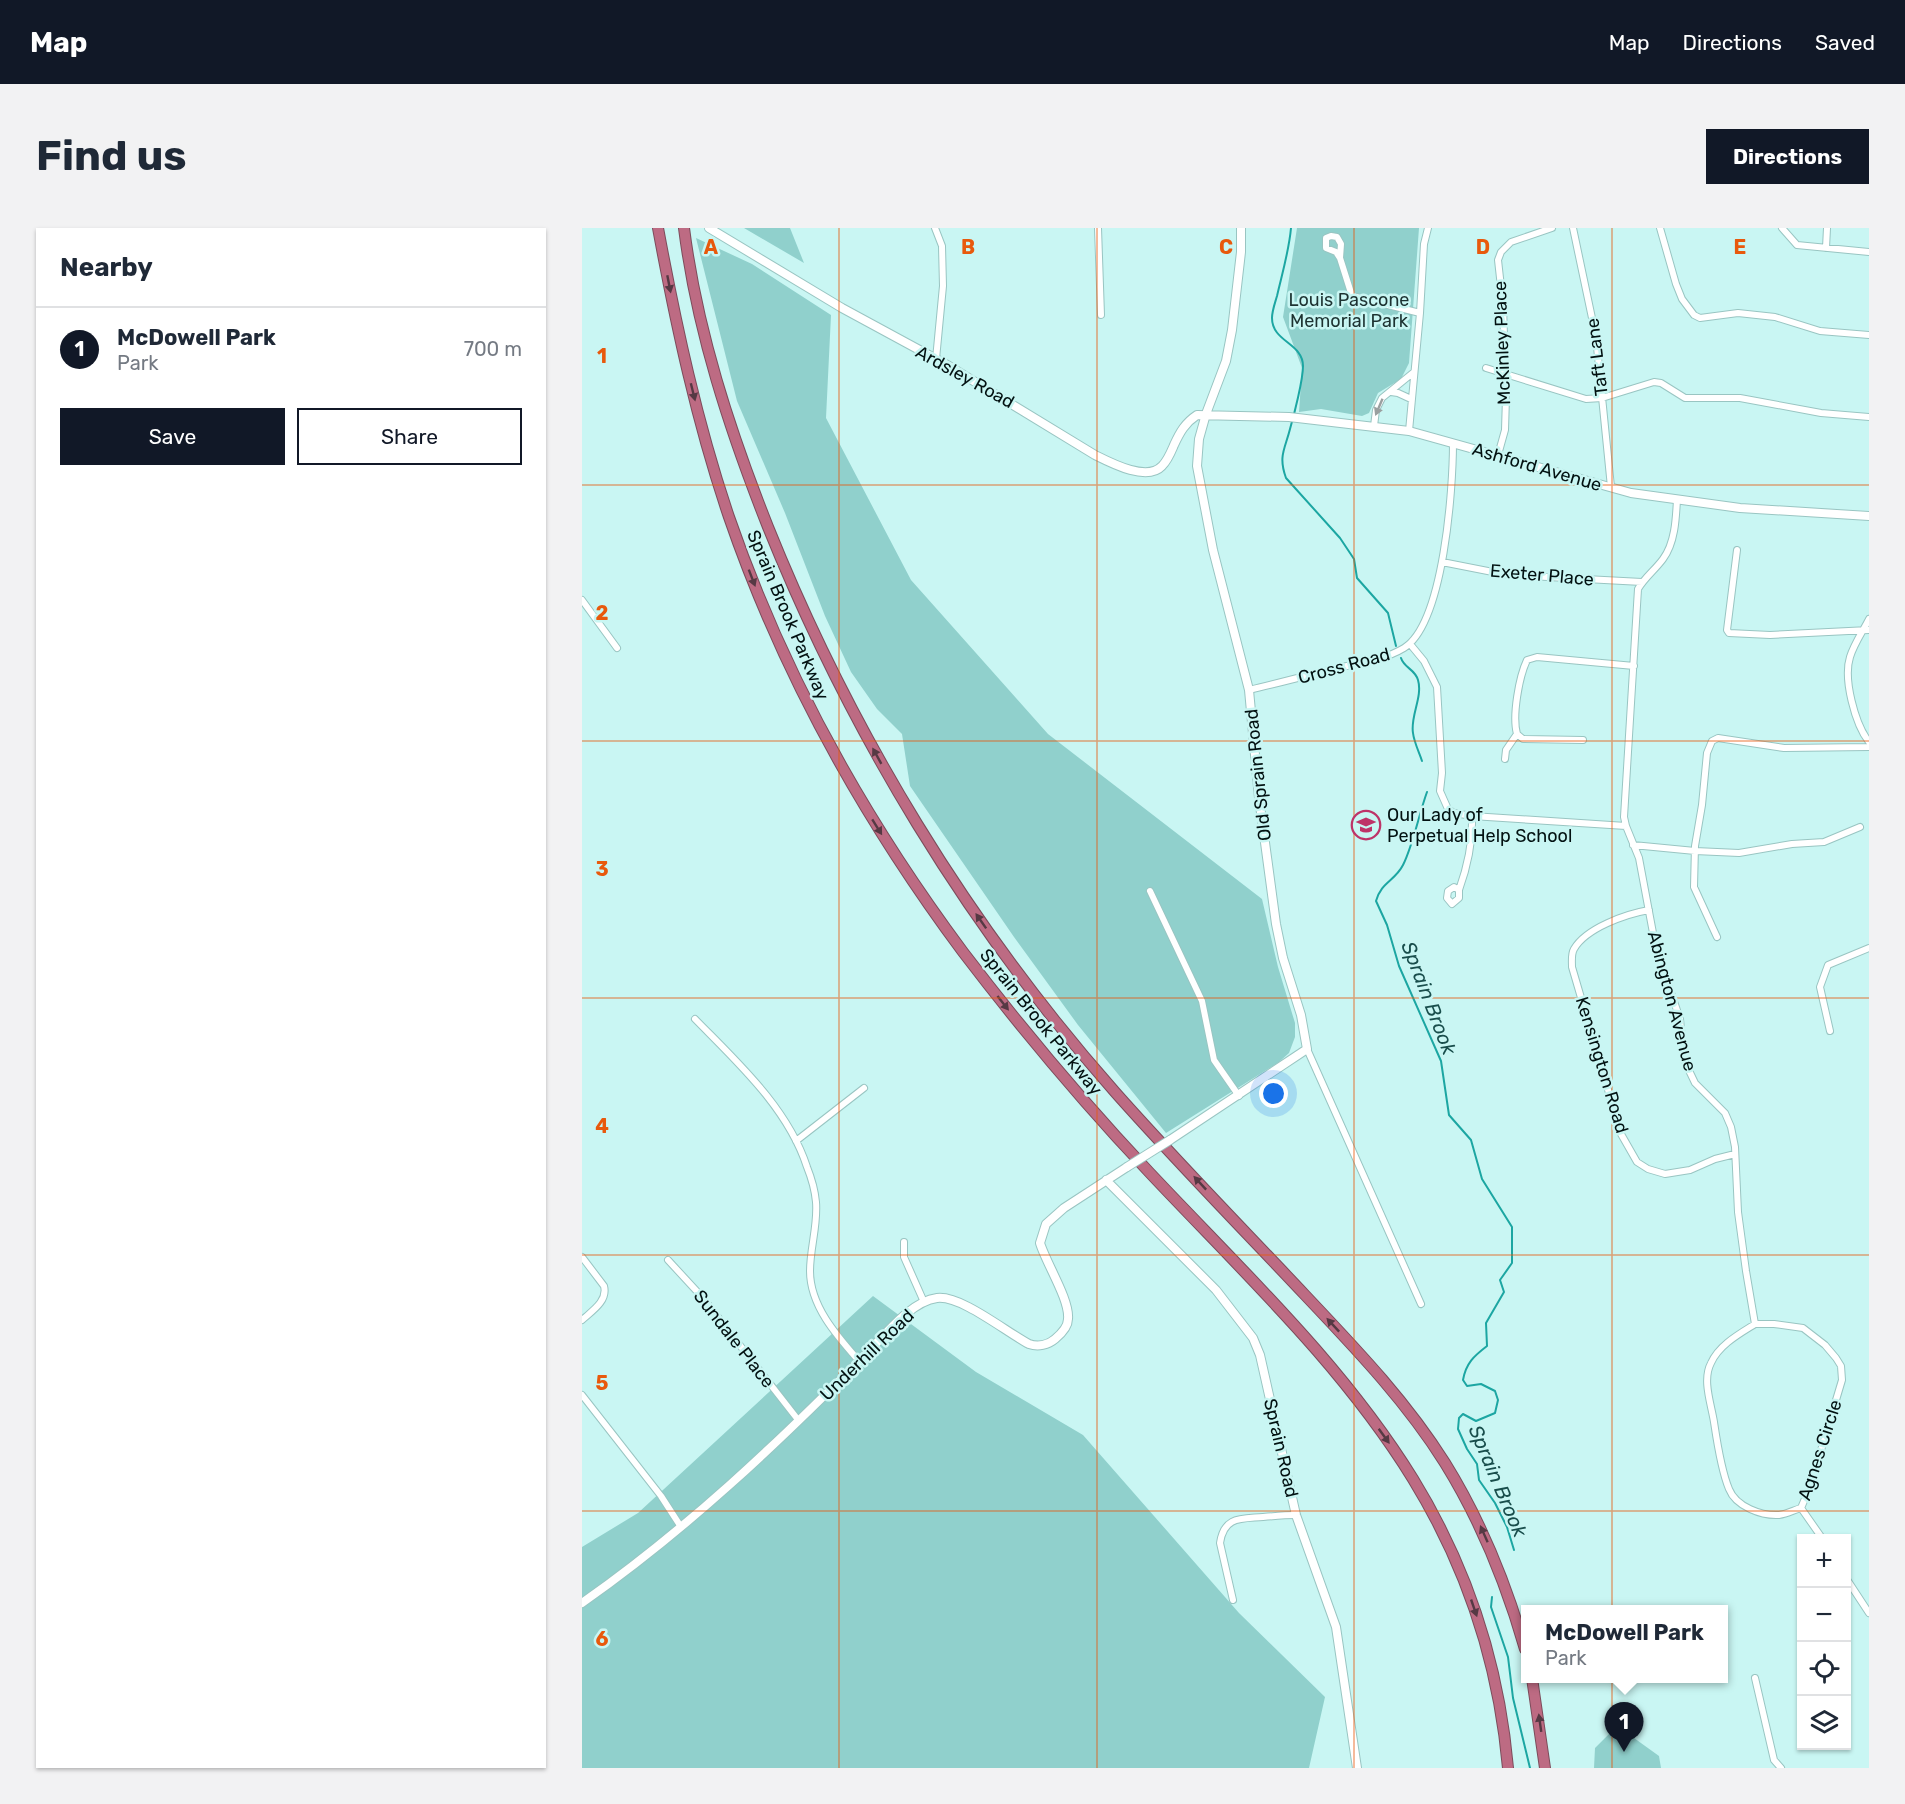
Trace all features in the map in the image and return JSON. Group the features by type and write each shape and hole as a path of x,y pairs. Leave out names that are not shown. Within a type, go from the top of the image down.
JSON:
{"highway":[{"name":"Sprain Brook Parkway","path":"658,228 692,386 728,512 775,634 828,744 901,864 956,942 1010,1012 1111,1132 1317,1353 1398,1456 1438,1524 1470,1595 1492,1671 1503,1722 1508,1768"},
{"name":"Sprain Brook Parkway","path":"684,228 692,282 705,341 754,491 819,643 858,721 901,797 982,921 1076,1046 1139,1119 1365,1359 1414,1418 1458,1484 1482,1530 1502,1578 1521,1637"},
{"path":"1533,1683 1545,1768"}],"street":[{"name":"Ardsley Road","path":"709,228 842,308 1013,403 1095,455 1119,466 1136,471 1154,471 1161,467 1188,421 1197,415 1206,414"},
{"path":"935,228 942,246 943,286 936,359"},
{"path":"1098,228 1101,315"},
{"name":"Old Sprain Road","path":"1241,228 1237,296 1226,361 1199,439 1197,466 1213,550 1249,690 1259,798 1276,924 1283,958 1301,1015 1307,1049 1421,1304"},
{"path":"1409,431 1424,244 1428,228"},
{"name":"McKinley Place","path":"1498,455 1505,430 1505,373 1503,304 1498,260 1501,252 1510,242 1552,228"},
{"name":"Taft Lane","path":"1573,228 1596,337 1611,488"},
{"path":"1660,228 1676,284 1682,299 1694,315 1700,318 1738,313 1775,317 1820,331 1869,335"},
{"path":"1782,228 1797,245 1869,252"},
{"path":"1826,248 1827,228"},
{"path":"1340,258 1352,296 1420,313"},
{"path":"1486,368 1586,399 1602,398 1654,382 1660,383 1685,398 1740,398 1821,413 1869,417"},
{"path":"1374,426 1378,404 1382,398 1414,372"},
{"path":"1391,392 1412,399"},
{"name":"Ashford Avenue","path":"1206,414 1289,417 1409,431 1631,493 1740,508 1869,516"},
{"name":"Cross Road","path":"1249,690 1387,657 1410,644 1421,627 1436,591 1453,477 1453,443"},
{"path":"1410,644 1424,661 1437,687 1442,773 1440,791 1448,809 1454,813 1472,816 1626,826 1624,817 1638,589 1666,554 1676,525 1677,499"},
{"path":"1737,550 1727,630 1734,635 1866,630"},
{"name":"Exeter Place","path":"1442,562 1508,575 1642,582"},
{"path":"582,600 617,648"},
{"path":"1869,619 1866,630 1850,656 1848,680 1853,705 1864,735 1869,742"},
{"path":"1505,759 1506,750 1517,734 1515,717 1523,670 1527,660 1537,657 1634,666"},
{"path":"1517,734 1523,739 1583,740"},
{"path":"1717,938 1694,886 1695,851 1709,745 1718,738 1784,748 1869,747"},
{"path":"1459,890 1467,865 1472,836 1472,816"},
{"name":"Abington Avenue","path":"1626,826 1639,858 1656,949 1670,984 1680,1019 1684,1060 1695,1083 1725,1113 1731,1127 1738,1212 1755,1324"},
{"path":"1633,845 1739,853 1792,844 1824,842 1860,827"},
{"path":"1150,891 1202,1001 1214,1060 1239,1096"},
{"name":"Kensington Road","path":"1648,910 1634,913 1592,930 1581,940 1572,958 1572,967 1621,1134 1637,1162 1658,1173 1690,1170 1715,1159 1735,1154"},
{"path":"1830,1031 1820,987 1828,964 1869,948"},
{"path":"695,1019 733,1057 765,1095 782,1116 796,1141 807,1167 816,1202 810,1272 813,1289 823,1315 859,1361"},
{"name":"Underhill Road","path":"582,1603 681,1527 762,1458 900,1320 924,1302 935,1298 947,1298 969,1308 1029,1344 1036,1347 1051,1343 1064,1330 1068,1317 1065,1300 1040,1243 1046,1224 1064,1208 1239,1096 1307,1049"},
{"path":"796,1141 864,1088"},
{"name":"Sprain Road","path":"1106,1180 1216,1290 1253,1338 1260,1355 1296,1515 1336,1627 1357,1768"},
{"path":"904,1242 904,1257 924,1302"},
{"path":"582,1257 606,1291 601,1302 582,1320"},
{"name":"Sundale Place","path":"668,1260 703,1298 799,1421"},
{"name":"Agnes Circle","path":"1755,1324 1803,1328 1825,1345 1841,1366 1842,1380 1802,1508 1782,1515 1764,1514 1744,1505 1729,1490 1716,1438 1706,1378 1718,1352 1755,1324"},
{"path":"582,1395 661,1496 681,1527"},
{"path":"1802,1508 1818,1534"},
{"path":"1233,1600 1220,1544 1221,1535 1229,1524 1241,1518 1296,1515"},
{"path":"1851,1586 1869,1614"},
{"path":"1755,1678 1774,1760 1781,1768"}],"green space":[{"path":"744,228 790,228 804,263"},
{"name":"Louis Pascone Memorial Park","path":"1297,228 1419,228 1409,363 1401,379 1378,393 1369,413 1362,416 1321,409 1299,412 1302,368 1283,317"},
{"path":"696,238 752,264 831,315 826,418 911,580 1048,734 1262,899 1278,967 1295,1023 1295,1037 1289,1053 1279,1062 1166,1133 1078,1025 910,786 902,734 877,709 851,672 825,616 785,513 737,401"},
{"path":"873,1296 976,1372 1083,1435 1239,1613 1325,1697 1309,1768 582,1768 582,1547 638,1513"},
{"path":"1610,1733 1634,1738 1659,1756 1661,1768 1594,1768 1595,1748"}],"waterway":[{"name":"Sprain Brook","path":"1291,228 1272,318 1273,326 1282,338 1298,352 1303,366 1298,398 1283,453 1286,478 1340,538 1354,559 1357,578 1388,613 1396,646"},
{"name":"Sprain Brook","path":"1401,658 1418,680 1419,693 1413,727 1414,740 1422,761"},
{"name":"Sprain Brook","path":"1427,792 1403,865 1381,890 1376,901 1387,925 1399,966 1441,1061 1449,1115 1471,1140 1482,1179 1512,1227 1512,1263 1500,1280 1504,1292 1486,1323 1487,1346 1471,1360 1463,1380 1467,1386 1481,1384 1495,1391 1498,1400 1495,1413 1476,1421 1463,1414 1459,1418 1458,1429 1477,1464 1479,1480 1495,1503 1507,1527 1514,1550"},
{"name":"Sprain Brook","path":"1492,1597 1491,1607 1508,1657 1513,1698 1530,1768"}],"place":[{"name":"Our Lady of Perpetual Help School","path":"1366,825"},
{"name":"McDowell Park","path":"1624,1752"}]}
